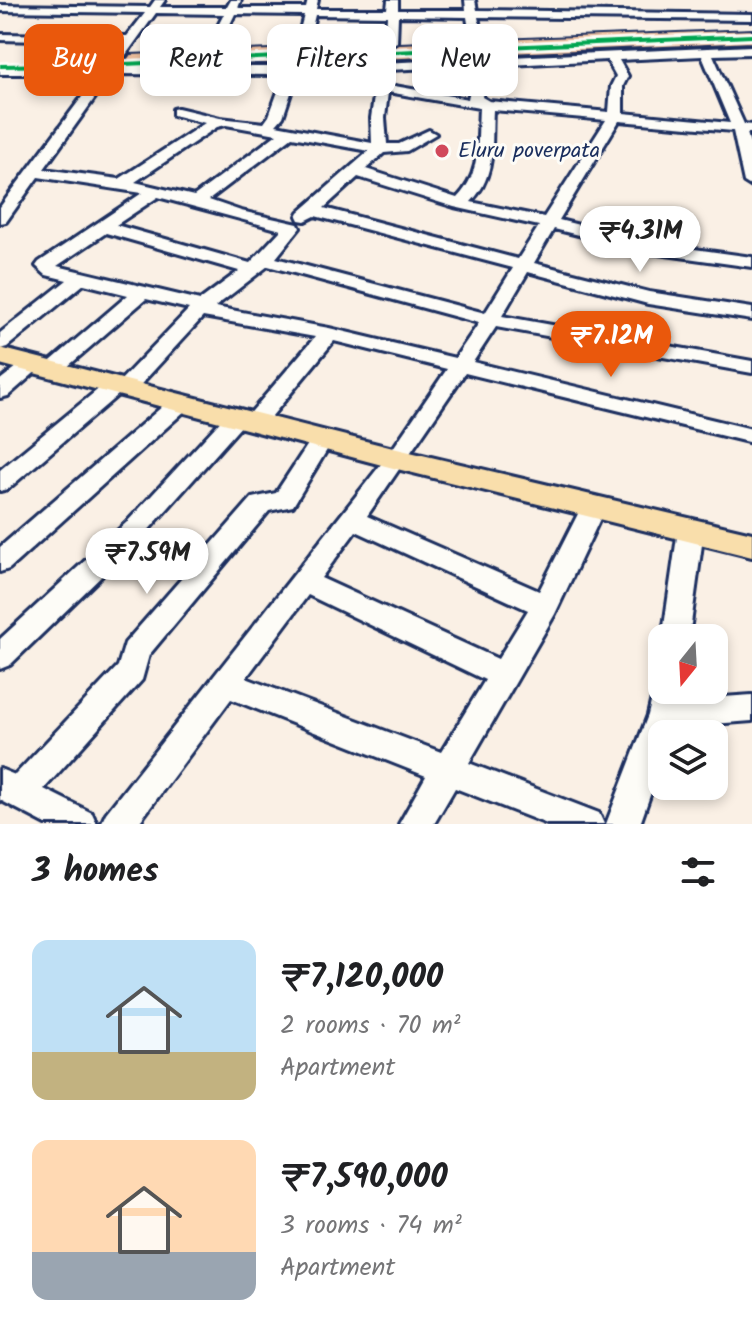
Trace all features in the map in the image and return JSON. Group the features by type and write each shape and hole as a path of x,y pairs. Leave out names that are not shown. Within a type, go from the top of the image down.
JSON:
{"main road":[{"path":"0,356 245,421 752,545"}],"street":[{"path":"548,0 554,19"},
{"path":"618,0 636,31"},
{"path":"674,0 685,15"},
{"path":"0,8 157,4 471,6 554,19 626,15 752,17"},
{"path":"124,50 157,4"},
{"path":"224,24 234,5"},
{"path":"0,37 131,40"},
{"path":"518,60 752,50"},
{"path":"706,52 746,129 752,182"},
{"path":"118,824 397,459 490,320 616,115 617,86 622,76 611,56"},
{"path":"124,71 267,71"},
{"path":"2,72 24,72"},
{"path":"396,90 486,105 746,129"},
{"path":"0,218 31,172 90,96"},
{"path":"267,128 276,117 283,96"},
{"path":"380,149 378,118 381,96"},
{"path":"476,96 475,99 486,105"},
{"path":"460,204 478,186 483,169 486,105"},
{"path":"178,112 219,122 380,149 402,148 429,134"},
{"path":"122,184 219,122"},
{"path":"197,201 289,132"},
{"path":"0,483 119,389 201,309 259,264 292,228 380,149"},
{"path":"356,171 460,204 651,248 752,262"},
{"path":"31,172 156,191 292,228"},
{"path":"156,191 45,266 52,271 83,276 201,309 329,334 752,436"},
{"path":"312,210 648,298 752,314"},
{"path":"104,227 490,320 752,367"},
{"path":"0,343 83,276"},
{"path":"0,391 43,367 143,292"},
{"path":"0,657 245,421 329,334"},
{"path":"0,562 179,404"},
{"path":"80,824 10,788 132,671 135,651 261,504 284,500 322,440"},
{"path":"416,824 545,606 594,506"},
{"path":"351,519 545,606"},
{"path":"677,624 691,530"},
{"path":"303,581 505,676"},
{"path":"225,683 587,824"},
{"path":"623,824 664,704"},
{"path":"694,704 752,708"}],"building":[{"path":"752,29 752,43 518,54 518,38"},
{"path":"412,42 412,59 396,59 396,45"},
{"path":"267,49 267,64 251,64 251,50"},
{"path":"130,54 140,54 140,64 124,64"}],"transit line":[{"path":"0,66 124,64 752,36"}],"place":[{"name":"Eluru poverpata","path":"442,151"}]}
